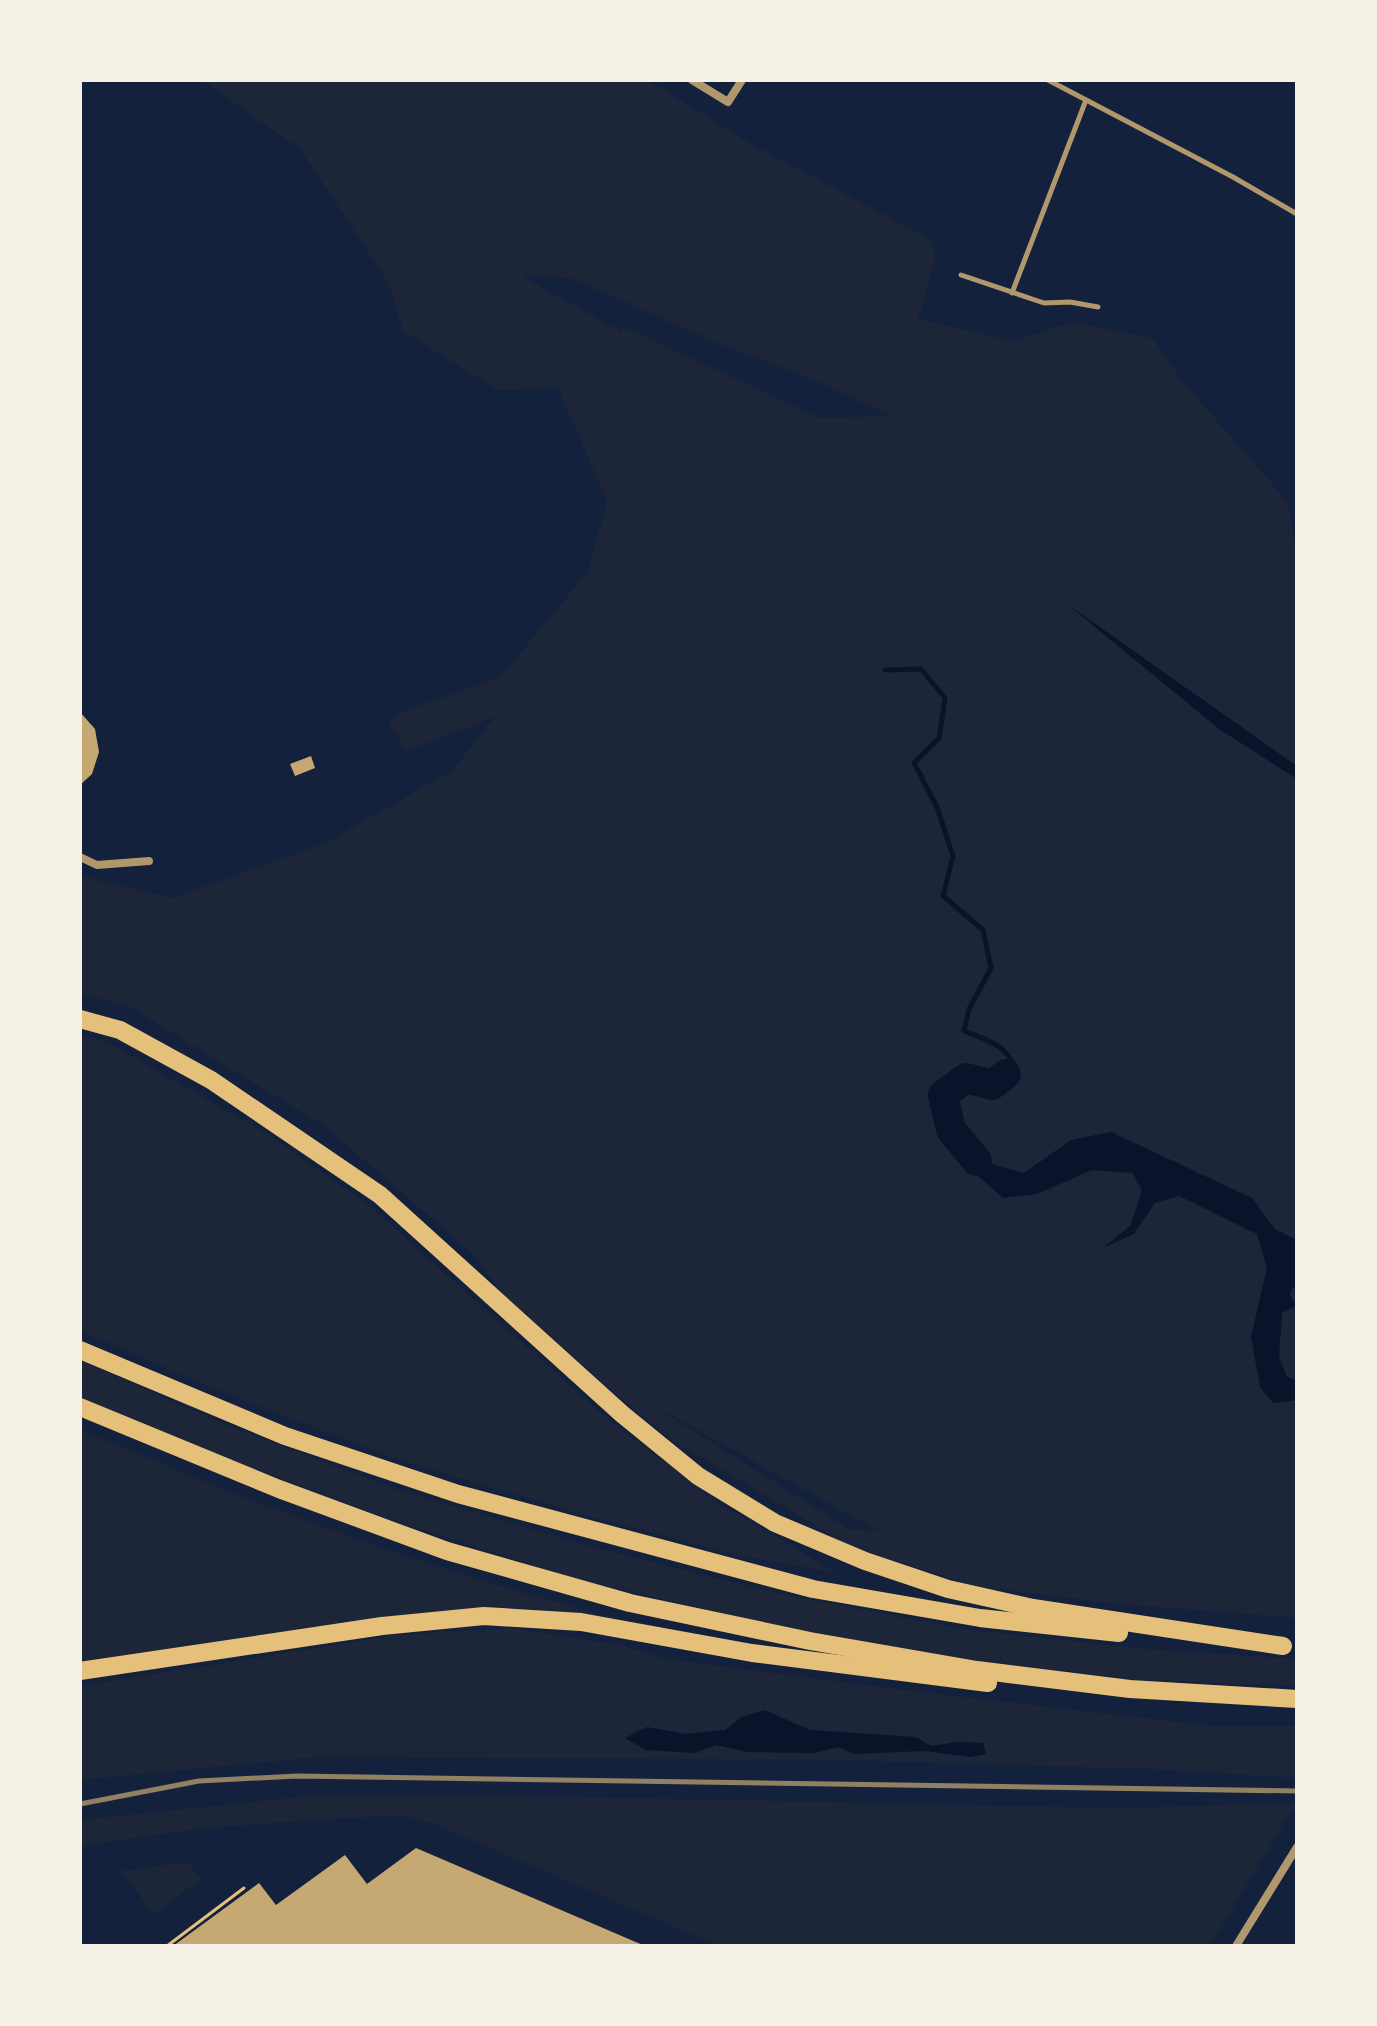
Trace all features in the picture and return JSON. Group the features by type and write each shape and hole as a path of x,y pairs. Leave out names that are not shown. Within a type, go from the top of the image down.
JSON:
{"highway":[{"path":"80,1019 120,1030 211,1080 380,1195 622,1414 698,1476 775,1523 865,1561 948,1589 1033,1608 1290,1646"},
{"path":"80,1350 285,1436 458,1494 813,1589 980,1618 1133,1635 1290,1646"},
{"path":"80,1407 279,1489 447,1551 630,1603 810,1641 947,1665 1130,1689"},
{"path":"80,1671 434,1619 496,1616 581,1622 752,1653 974,1682 1297,1699"}],"street":[{"path":"692,80 728,102 742,80"},
{"path":"80,857 97,865 149,861"},
{"path":"1236,1946 1297,1847"}],"lane":[{"path":"1048,80 1297,214"},
{"path":"1012,293 1086,100"},
{"path":"961,275 1044,303 1070,302 1098,307"}],"path":[{"path":"167,1946 244,1888"}],"shaded area":[{"path":"202,80 647,80 750,143 931,240 936,257 918,319 1014,341 1072,322 1152,338 1184,383 1287,501 1297,555 1297,1618 1121,1604 978,1587 852,1547 673,1441 501,1292 473,1254 326,1127 130,1007 80,993 80,876 172,898 326,843 453,770 495,717 406,751 388,721 407,710 500,677 588,572 607,501 558,388 498,390 403,331 390,285 301,150","holes":["522,276 571,278 724,346 808,377 891,416 820,418 622,326 621,332","653,1405 880,1532 849,1529"]},
{"path":"1067,604 1297,766 1297,779 1219,729"},
{"path":"80,1035 109,1043 271,1136 371,1207 605,1417 715,1501 837,1573 737,1555 584,1515 393,1458 204,1385 80,1330"},
{"path":"951,1130 992,1164 1024,1173 1071,1140 1111,1132 1252,1198 1275,1229 1297,1240 1297,1287 1292,1288 1290,1295 1296,1306 1282,1313 1279,1357 1287,1377 1297,1380 1297,1400 1273,1403 1260,1387 1251,1337 1267,1268 1257,1234 1179,1196 1155,1203 1134,1234 1103,1248 1130,1226 1142,1191 1133,1173 1092,1170 1037,1194 1003,1198 964,1164"},
{"path":"80,1360 231,1427 399,1490 578,1543 763,1590 962,1629 1145,1649 1297,1659 1297,1686 1142,1680 961,1659 755,1621 570,1577 386,1518 209,1452 80,1398"},
{"path":"80,1429 323,1527 495,1584 664,1632 559,1616 80,1662"},
{"path":"512,1628 620,1645 667,1659 889,1688 1213,1726 1297,1726 1297,1778 1150,1769 843,1760 318,1757 80,1780 80,1686 397,1635"},
{"path":"765,1710 810,1730 916,1737 931,1746 958,1742 983,1743 986,1754 970,1757 924,1751 854,1754 838,1747 813,1753 747,1752 716,1745 695,1753 646,1750 625,1738 647,1727 685,1734 725,1730 742,1717"},
{"path":"310,1796 528,1796 1121,1808 1296,1803 1210,1946 718,1946 437,1825 405,1815 195,1829 80,1846 80,1820"},
{"path":"187,1862 201,1879 154,1914 121,1871"}],"building":[{"path":"80,712 95,729 99,752 92,774 80,785"},
{"path":"311,756 315,768 295,776 290,764"},
{"path":"416,1848 645,1946 173,1946 259,1883 276,1905 345,1855 367,1884"}],"waterway":[{"path":"885,670 921,669 945,698 939,738 914,763 937,807 953,856 943,896 983,930 991,968 969,1009 964,1031 994,1044 1006,1053 1014,1067 1006,1074"},
{"path":"977,1161 951,1130 943,1095 966,1078 992,1085 1006,1074"}],"railway":[{"path":"80,1804 199,1781 297,1776 1297,1791"}]}
